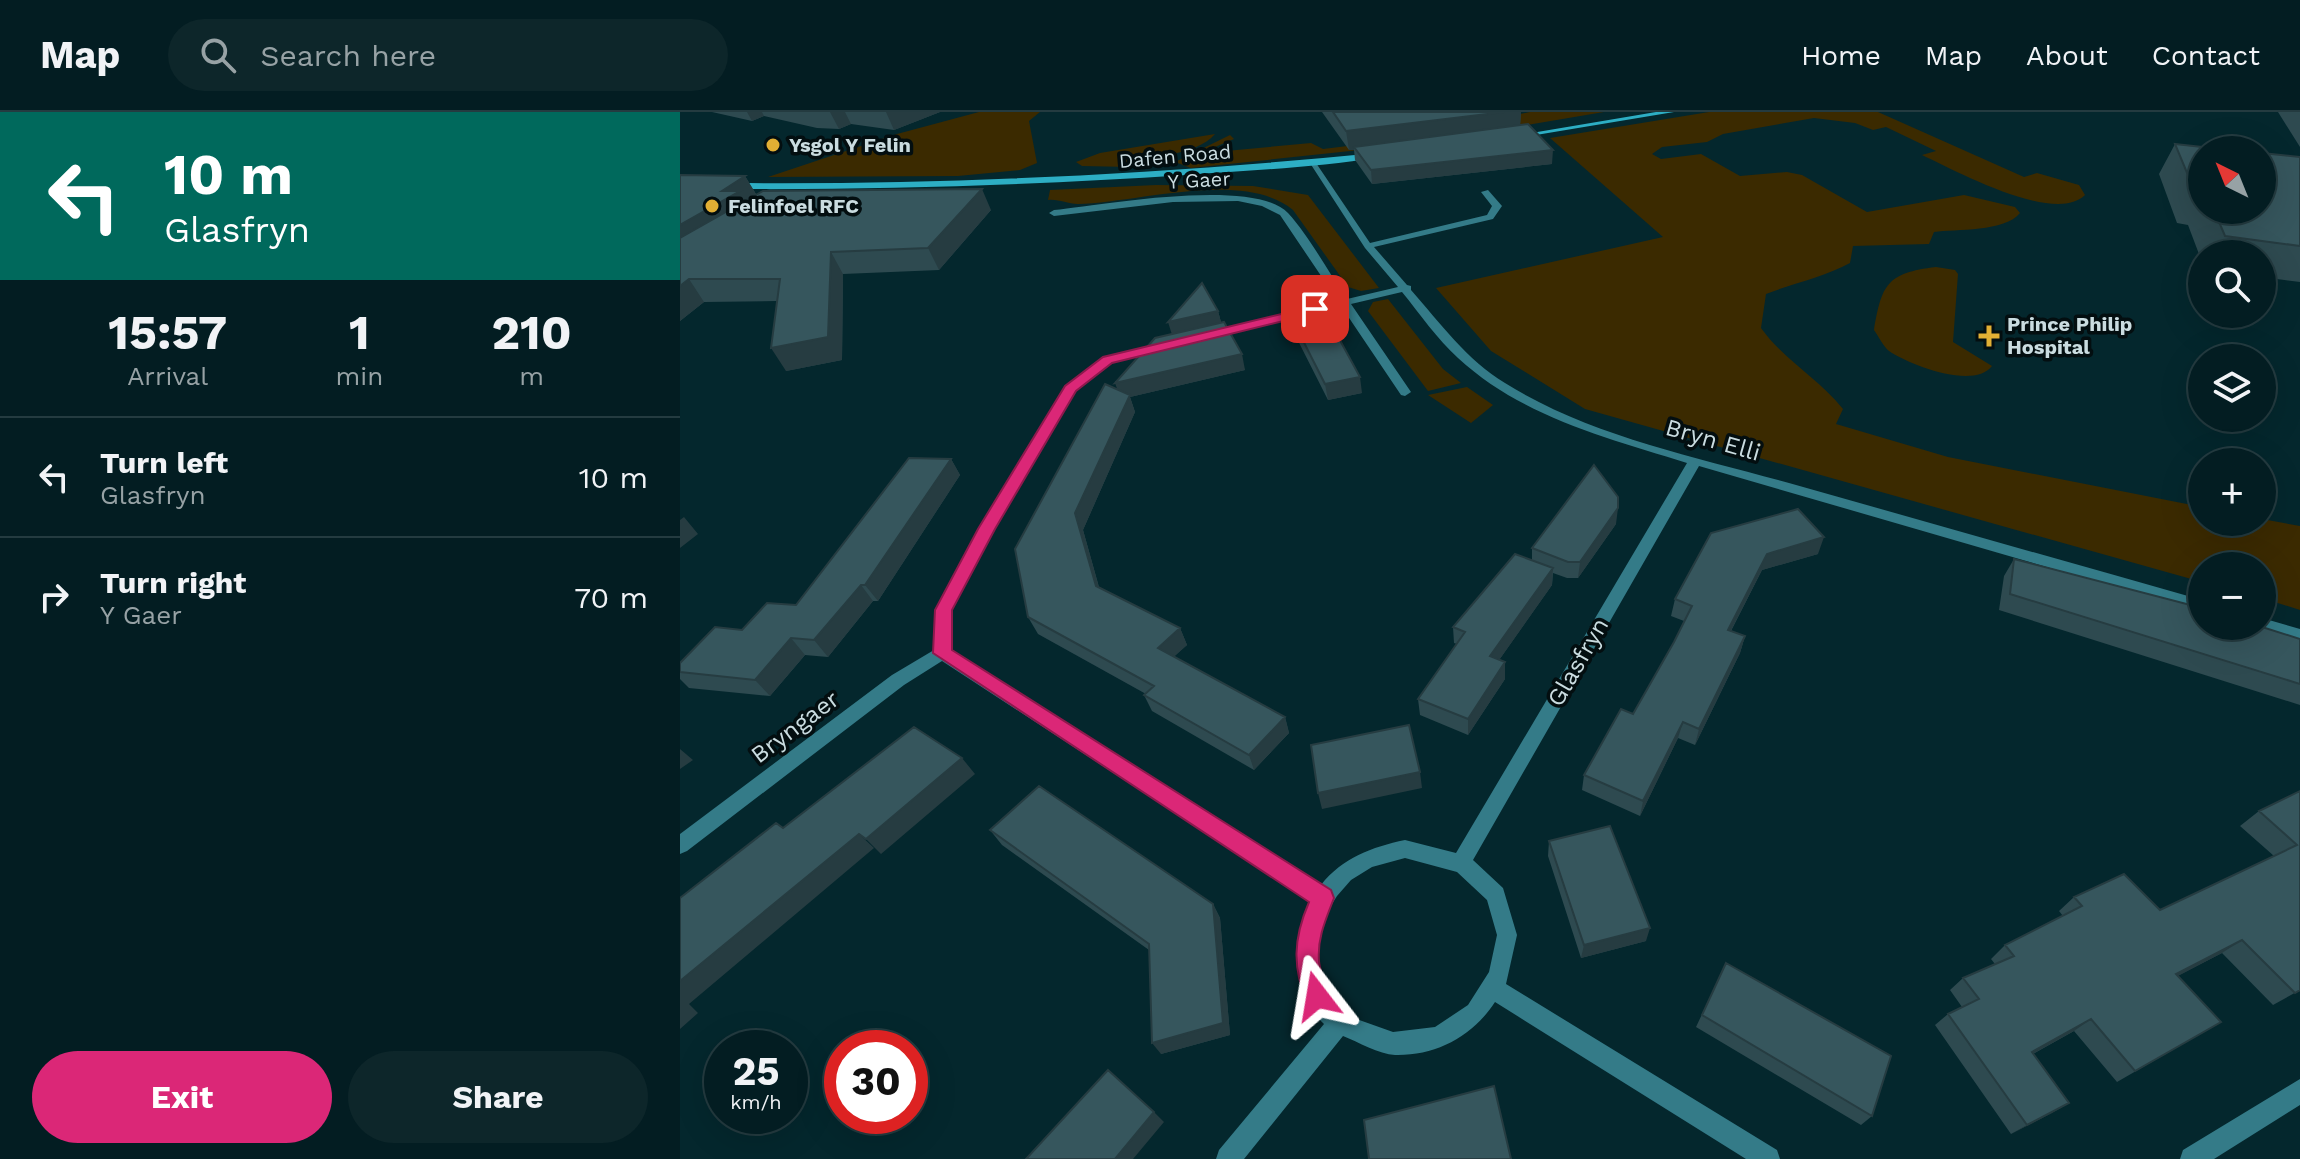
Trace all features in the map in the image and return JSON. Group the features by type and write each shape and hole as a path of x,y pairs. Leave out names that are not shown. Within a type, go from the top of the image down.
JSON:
{"street":[{"path":"1505,138 1670,112"},
{"name":"Dafen Road","path":"722,186 1013,185 1158,176 1385,154"},
{"name":"Bryn Elli","path":"1311,162 1368,246 1407,288 1461,355 1499,385 1586,428 2188,602"},
{"path":"792,195 805,187"},
{"path":"1368,246 1490,217 1497,206 1485,192"},
{"name":"Y Gaer","path":"1054,213 1220,197 1271,204 1283,213 1405,392"},
{"path":"1194,337 1407,288"},
{"path":"1179,341 1108,360 1070,389 986,529 944,610 942,653 1323,898"},
{"name":"Glasfryn","path":"1461,862 1695,461"},
{"path":"2276,628 2300,635"},
{"name":"Bryngaer","path":"680,845 898,680 942,653"},
{"path":"1415,850 1437,851 1474,869 1496,893 1507,923 1504,970 1487,1002 1459,1028 1425,1043 1386,1043 1339,1023 1317,996 1307,963 1309,929 1323,898 1344,874 1372,856 1415,850"},
{"path":"1494,989 1768,1159"},
{"path":"1228,1159 1339,1023"},
{"path":"2192,1159 2300,1091"}],"shaded area":[{"path":"979,112 1040,112 1029,121 1037,163 1020,170 958,176 768,177 897,134"},
{"path":"1530,112 1604,112 1407,145 1191,168 1175,162 1230,135 1234,139 1215,147 1215,152 1311,143 1323,149 1405,139"},
{"path":"1709,112 1878,112 2024,177 2037,173 2079,185 2085,195 2071,203 2029,200 1981,183 1922,155 1936,151 1886,127 1873,130 1855,123 1814,118 1723,134 1707,142 1662,147 1652,154 1661,159 1701,154 1740,176 1787,172 1802,175 1867,212 1964,195 2015,207 2020,213 2003,224 1934,232 1929,244 1853,246 1850,263 1766,294 1761,328 1843,409 1836,424 1948,457 2188,504 2188,536 2276,536 2276,522 2300,526 2300,610 2276,602 2276,552 2188,552 2188,578 1585,409 1491,351 1436,288 1663,237 1550,138"},
{"path":"1215,134 1206,142 1183,152 1130,167 1082,166 1076,162 1100,153"},
{"path":"1156,185 1253,186 1308,195 1379,288 1361,291 1348,287 1293,210 1272,198 1219,190 1078,204 1048,200 1050,190"},
{"path":"1936,267 1955,270 1958,274 1953,342 1992,366 1983,373 1971,376 1942,373 1911,363 1889,351 1874,330 1880,302 1889,284 1906,273"},
{"path":"1388,299 1443,369 1461,383 1428,391 1368,311 1373,302"},
{"path":"1467,387 1493,405 1471,423 1428,395"}],"building":[{"path":"1333,112 1504,112 1346,131"},
{"path":"1528,124 1553,150 1371,170 1354,147"},
{"path":"2175,144 2188,145 2188,175"},
{"path":"2276,154 2300,157 2300,246 2276,243 2276,240 2225,236 2220,224 2276,224"},
{"path":"680,175 745,176 722,191 740,191 680,225"},
{"path":"982,189 928,248 831,252 828,337 771,348 780,279 689,279 680,286 680,238 763,191"},
{"path":"1202,283 1218,311 1168,322"},
{"path":"1318,300 1360,377 1325,384 1286,307"},
{"path":"1224,322 1242,354 1115,383 1155,338"},
{"path":"1105,384 1130,395 1075,513 1096,586 1180,628 1158,648 1285,717 1249,755 1144,695 1154,686 1028,617 1015,549"},
{"path":"909,458 951,459 865,585 861,585 814,640 791,638 755,680 680,672 680,663 715,627 742,630 767,603 796,605"},
{"path":"1594,465 1618,497 1618,508 1580,562 1568,562 1532,548"},
{"path":"1798,509 1824,537 1767,554 1728,630 1745,636 1699,729 1683,722 1643,801 1584,775 1621,709 1633,714 1674,642 1692,606 1675,599 1711,533"},
{"path":"1515,554 1553,568 1490,656 1505,662 1468,719 1418,699 1465,632 1453,627"},
{"path":"2014,559 2188,604 2188,640 2276,640 2276,631 2300,639 2300,684 2010,594"},
{"path":"1409,725 1420,772 1318,793 1311,745"},
{"path":"914,727 962,758 866,839 859,834 680,981 680,898 776,823 783,828"},
{"path":"1039,786 1213,904 1223,1023 1152,1043 1149,944 990,830"},
{"path":"2300,791 2300,990 2295,993 2242,940 2176,974 2221,1022 2135,1071 2091,1019 2032,1052 2069,1103 2027,1125 1948,1014 1979,999 1963,978 2014,956 2005,945 2082,906 2074,897 2124,874 2160,910 2297,845 2259,811"},
{"path":"1610,826 1650,928 1584,945 1549,841"},
{"path":"1726,963 1891,1056 1872,1116 1702,1015"},
{"path":"1108,1070 1154,1112 1115,1159 1026,1159"},
{"path":"1494,1086 1511,1159 1369,1159 1364,1120"}],"place":[{"name":"Ysgol Y Felin","path":"773,145"},
{"name":"Felinfoel RFC","path":"712,206"},
{"name":"Prince Philip Hospital","path":"1989,336"}],"route":[{"path":"1315,309 1108,360 1070,389 986,529 944,610 942,653 1323,898 1309,929 1307,963 1317,996"}]}
